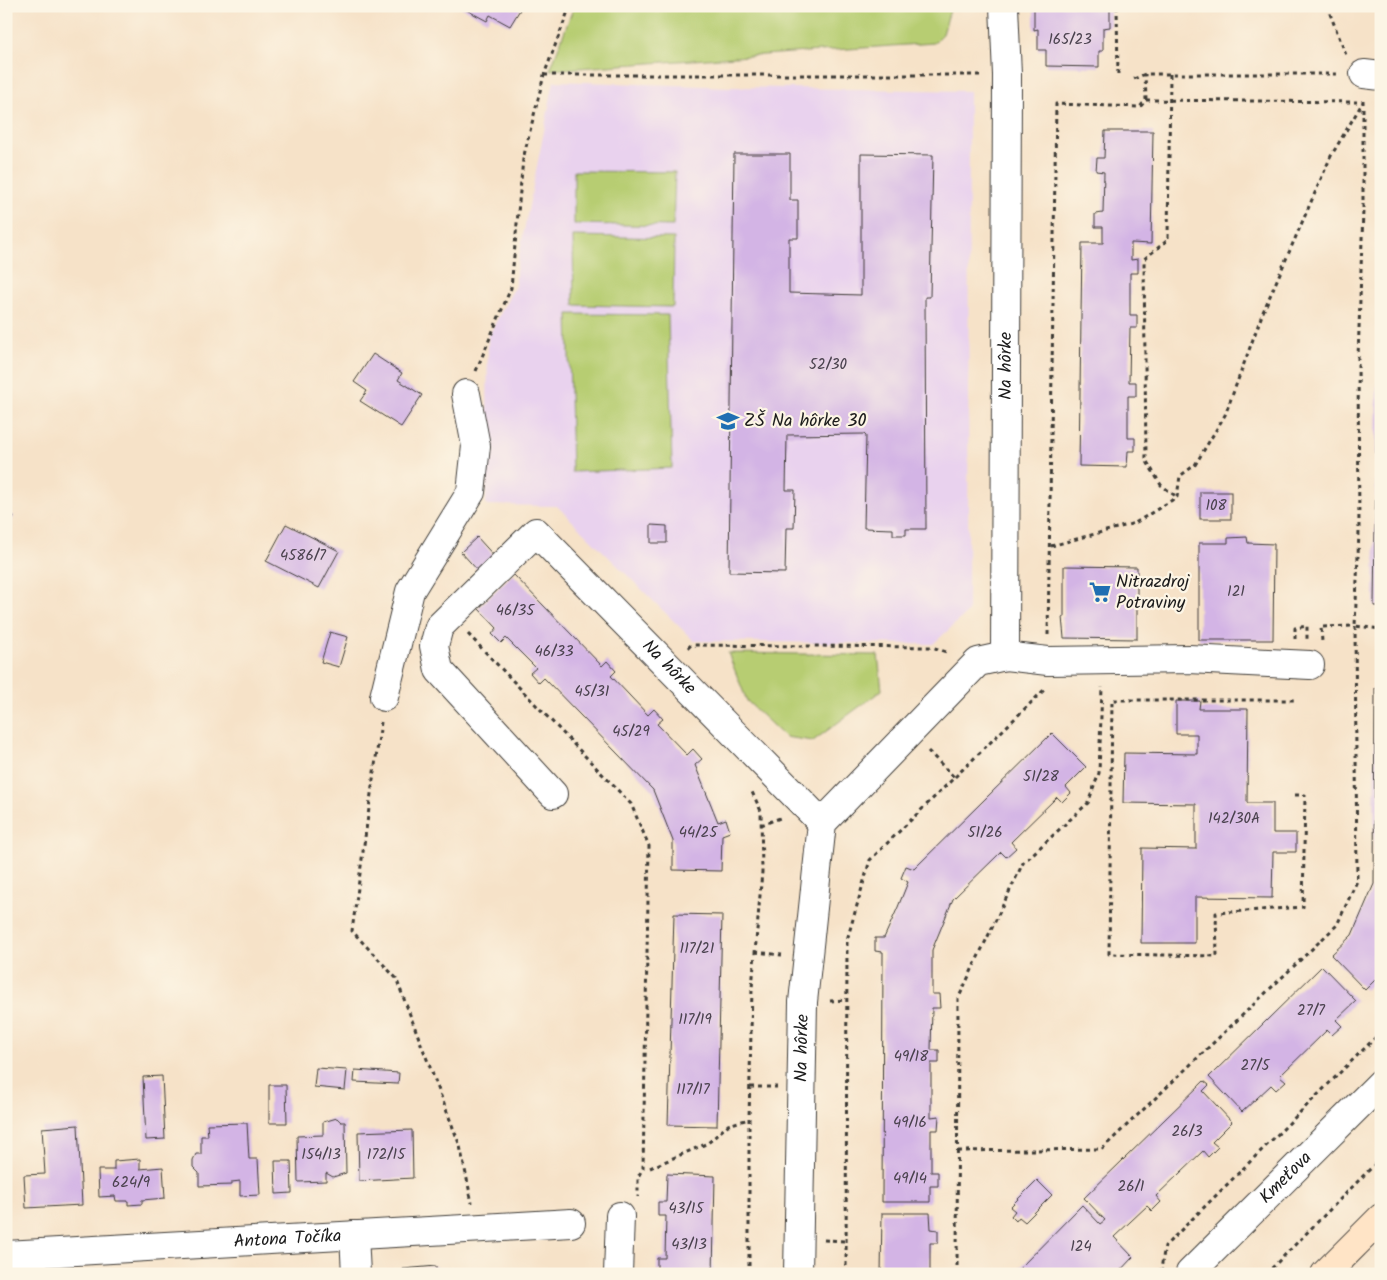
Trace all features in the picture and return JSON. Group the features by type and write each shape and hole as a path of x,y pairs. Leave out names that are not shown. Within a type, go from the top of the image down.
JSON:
{"street":[{"name":"Na hôrke","path":"1004,6 1007,75 1005,656"},
{"path":"384,697 410,591 470,492 476,446 466,394"},
{"name":"Na hôrke","path":"434,646 439,628 536,532 822,823 803,1002 798,1274"},
{"path":"398,638 434,646 439,670 553,794"},
{"path":"822,823 978,662 1005,656 1048,661 1189,659 1307,654"},
{"name":"Kmeťova","path":"1178,1273 1381,1083"},
{"path":"618,1274 629,1210"},
{"path":"1326,1274 1381,1218"},
{"name":"Antona Točíka","path":"6,1255 571,1223"},
{"path":"354,1235 356,1274"}],"path":[{"path":"466,394 511,288 523,159 544,75 570,6"},
{"path":"1116,6 1118,78"},
{"path":"958,1151 1102,1150 1337,924 1357,881 1355,626 1359,532 1358,358 1363,210 1363,102 1368,82 1327,6"},
{"path":"1134,79 1145,74 1170,74 1368,82"},
{"path":"1048,661 1056,104 1140,107 1146,100 1145,74"},
{"path":"1170,74 1168,240 1144,260 1146,460 1161,486 1177,497"},
{"path":"544,75 1007,75"},
{"path":"1177,497 1180,476 1195,465 1225,415 1263,312 1331,156 1363,102 1368,82"},
{"path":"1146,100 1363,102"},
{"path":"1051,546 1135,523 1177,497"},
{"path":"1307,626 1307,654 1295,628 1307,626"},
{"path":"1307,654 1322,643 1322,627 1355,626 1381,629"},
{"path":"464,630 631,804 649,846 643,1168 638,1177 629,1210"},
{"path":"668,666 691,645 932,647 978,662"},
{"path":"957,1274 958,999 1023,863 1088,803 1099,773 1102,679"},
{"path":"846,1274 847,940 870,860 1039,693"},
{"path":"384,697 352,931 396,978 460,1146 477,1229"},
{"path":"1295,795 1306,795 1303,907 1216,913 1216,956 1109,954 1112,700 1296,700"},
{"path":"909,732 954,777"},
{"path":"749,1274 749,1119 752,988 762,872 761,811 750,787"},
{"path":"1178,1273 1161,1269 1165,1246 1381,1032"},
{"path":"650,1168 708,1143 728,1125 749,1119"},
{"path":"1266,1274 1381,1158"}],"shaded area":[{"name":"ZŠ Na hôrke 30","path":"554,81 731,87 969,91 968,612 933,644 694,641 557,506 486,505 488,337 516,284 516,271"}],"green space":[{"path":"574,6 951,6 943,34 934,43 550,70"},
{"path":"574,171 675,172 673,226 574,224"},
{"path":"573,236 674,238 673,307 574,305"},
{"path":"568,314 668,315 672,468 572,472"},
{"path":"728,653 878,655 882,690 813,741 785,737 747,701"}],"building":[{"path":"459,6 518,6 521,8 510,26 490,15 487,21"},
{"path":"1034,6 1110,6 1110,27 1103,28 1103,51 1099,51 1099,67 1046,66 1046,50 1038,50 1038,29 1034,30"},
{"path":"1105,131 1153,131 1151,244 1131,243 1131,260 1138,259 1138,273 1130,273 1130,315 1137,315 1137,328 1130,328 1129,382 1136,382 1136,396 1128,396 1128,438 1135,438 1135,451 1128,451 1127,467 1079,466 1082,243 1103,243 1103,227 1095,227 1095,214 1103,213 1104,172 1096,171 1097,158 1104,158"},
{"path":"734,154 790,154 790,200 798,200 798,238 789,238 789,293 861,295 861,154 933,155 930,297 925,297 926,529 906,529 906,535 893,535 893,529 864,528 866,436 864,434 787,435 786,490 795,490 794,528 786,528 785,573 729,572"},
{"path":"1379,276 1381,276 1381,372 1378,371"},
{"path":"373,354 402,373 398,380 422,395 401,427 360,401 367,391 354,382"},
{"path":"1377,383 1381,383 1381,606 1374,606"},
{"path":"1200,492 1231,492 1231,519 1200,519"},
{"path":"6,513 14,516 6,532"},
{"path":"286,524 339,551 319,588 266,561"},
{"path":"651,525 667,526 667,543 651,543"},
{"path":"477,537 496,558 480,573 461,552"},
{"path":"1247,537 1248,543 1274,544 1273,640 1199,640 1199,543 1228,543 1228,538"},
{"name":"Nitrazdroj Potraviny","path":"1064,566 1137,567 1137,639 1064,638 1062,617 1064,617"},
{"path":"513,574 602,666 607,661 616,671 611,676 648,715 654,709 663,719 657,724 687,755 693,749 702,759 695,765 718,822 726,819 730,832 722,835 721,871 673,870 673,841 653,790 544,678 539,683 530,673 536,668 506,638 501,643 492,634 497,628 478,608"},
{"path":"330,632 348,637 339,667 321,662"},
{"path":"1375,688 1381,688 1381,974 1365,990 1331,955 1352,935 1374,884"},
{"path":"1176,701 1200,701 1199,709 1248,709 1247,803 1273,803 1273,833 1296,833 1296,852 1273,852 1272,898 1195,897 1195,943 1141,943 1142,848 1196,849 1196,804 1123,803 1124,753 1197,754 1197,734 1176,734"},
{"path":"1052,733 1086,767 1066,787 1071,793 1062,802 1057,797 1011,842 1016,848 1006,857 1001,852 953,899 932,950 932,994 939,994 940,1008 932,1008 931,1050 939,1050 939,1063 931,1063 931,1117 939,1116 938,1130 931,1130 931,1172 938,1172 938,1186 930,1186 930,1202 882,1202 883,952 875,951 875,938 884,938 898,907 908,882 901,878 906,866 914,869"},
{"path":"674,914 722,915 717,1126 668,1125"},
{"path":"1322,966 1356,1001 1336,1020 1342,1026 1332,1035 1327,1030 1280,1076 1286,1081 1276,1090 1271,1085 1242,1112 1209,1077"},
{"path":"316,1068 347,1070 345,1090 314,1087"},
{"path":"355,1070 399,1073 398,1084 354,1082"},
{"path":"162,1076 165,1139 146,1140 143,1077"},
{"path":"1204,1081 1209,1085 1203,1091 1232,1122 1212,1142 1218,1147 1208,1157 1203,1151 1156,1196 1161,1202 1152,1211 1147,1206 1114,1237 1133,1257 1117,1274 1014,1274 1082,1205 1100,1224 1105,1220 1084,1198"},
{"path":"269,1085 286,1085 287,1123 269,1123"},
{"path":"337,1118 341,1122 345,1122 346,1173 333,1177 326,1173 326,1181 298,1182 297,1136 323,1135 323,1122"},
{"path":"247,1123 249,1159 258,1159 260,1195 240,1196 240,1181 232,1182 232,1185 199,1186 199,1173 193,1167 193,1160 196,1154 201,1154 201,1136 208,1136 207,1124"},
{"path":"78,1125 82,1205 26,1208 24,1175 45,1174 42,1128"},
{"path":"412,1130 413,1178 359,1181 358,1132"},
{"path":"140,1159 140,1169 163,1167 165,1198 142,1200 142,1204 128,1205 128,1201 116,1201 115,1196 99,1197 98,1170 114,1170 114,1161"},
{"path":"275,1161 291,1161 292,1193 276,1194"},
{"path":"667,1174 715,1176 713,1274 664,1274 664,1271 657,1271 657,1258 665,1258 666,1216 658,1216 658,1202 666,1202"},
{"path":"1037,1180 1052,1195 1025,1222 1019,1217 1016,1221 1011,1216 1015,1211 1010,1207"},
{"path":"882,1213 930,1213 931,1229 938,1230 938,1243 930,1243 930,1274 881,1274"},
{"path":"436,1266 436,1274 403,1274 403,1269"}],"place":[{"name":"ZŠ Na hôrke 30","path":"728,421"},
{"name":"Nitrazdroj Potraviny","path":"1100,592"}]}
